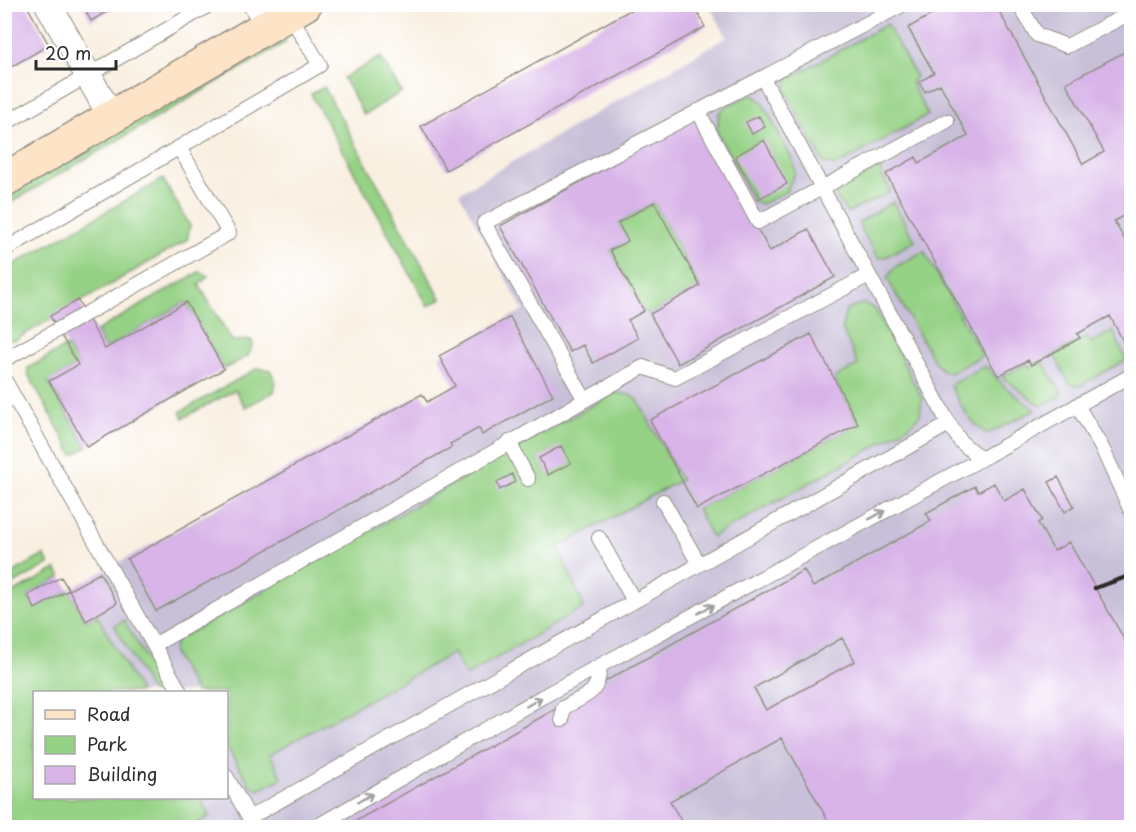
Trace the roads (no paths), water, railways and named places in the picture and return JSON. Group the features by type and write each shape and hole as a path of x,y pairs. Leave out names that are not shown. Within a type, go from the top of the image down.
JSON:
{"street":[{"path":"48,4 112,118"},
{"path":"4,180 112,118 280,12"}],"lane":[{"path":"4,124 211,4"},
{"path":"585,400 483,223 904,4"},
{"path":"1019,4 1037,35 1067,46 1131,12"},
{"path":"4,250 320,65 280,12"},
{"path":"763,78 949,424 962,442 981,459"},
{"path":"699,111 758,222 947,121"},
{"path":"4,360 229,233 180,148"},
{"path":"154,645 643,367 675,378 869,275"},
{"path":"314,828 600,666 1131,375"},
{"path":"4,379 179,691"},
{"path":"1077,405 1103,450 1131,513"},
{"path":"228,780 252,823 634,601 949,424"},
{"path":"509,442 528,479"},
{"path":"663,501 699,564"},
{"path":"599,538 634,601"},
{"path":"562,720 563,708 595,690 598,685 600,666"}],"railway":[{"path":"1095,588 1132,575"}]}
